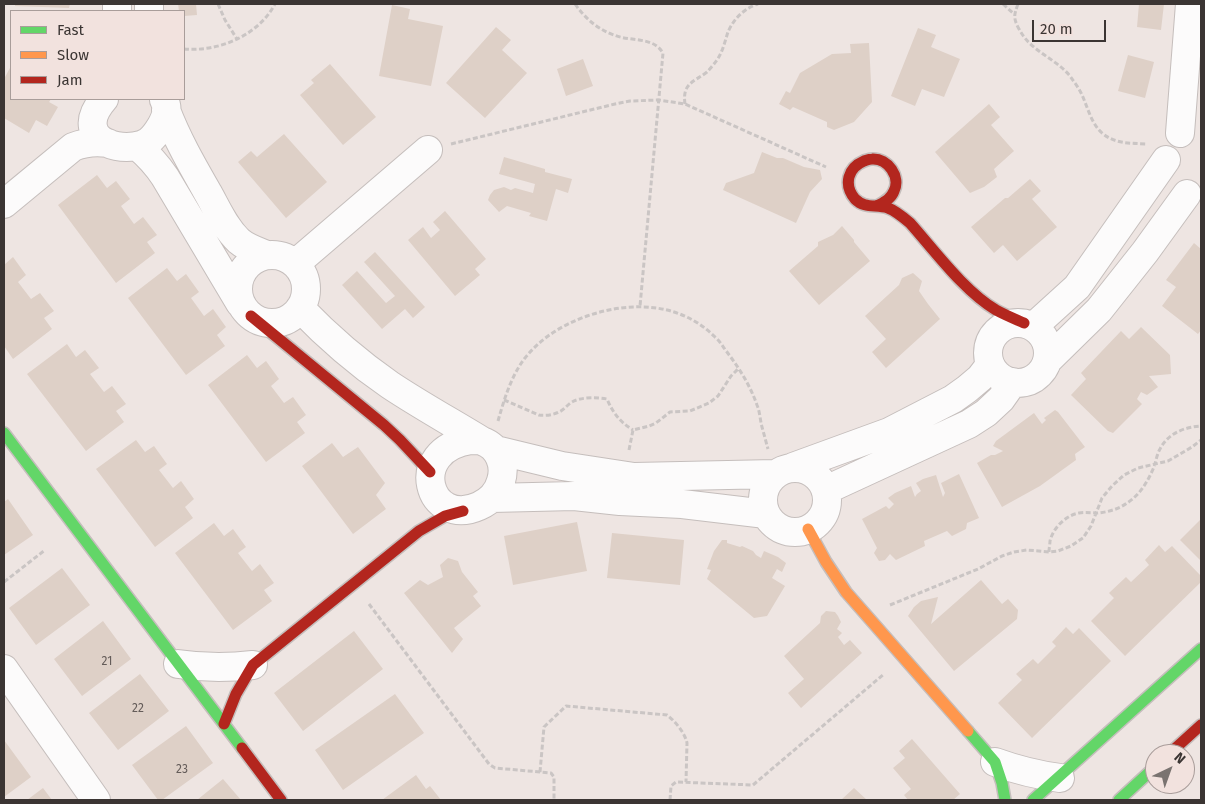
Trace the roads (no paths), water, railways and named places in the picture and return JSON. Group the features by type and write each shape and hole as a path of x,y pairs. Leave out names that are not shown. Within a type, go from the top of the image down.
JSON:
{"street":[{"path":"910,223 900,200 892,168 879,159 863,160 852,170 849,178 851,193 856,200 862,204 877,206 894,212 910,223 962,284 977,309 989,358 996,373 1004,379 1022,383 1037,376 1047,361 1099,310 1145,252 1194,196 1176,186 1168,174 1179,142 1190,4"},
{"path":"101,102 94,118 93,128 98,136 108,143 125,148 137,146 148,141 157,132 163,121 165,104"},
{"path":"64,154 76,126 86,114 101,102"},
{"path":"165,104 173,128 185,153 230,232 240,242 253,250 266,255 277,255 286,258 301,271 306,290 300,308 292,316 282,321 271,323 261,321 247,312 239,297 238,286 241,275 247,265 266,255"},
{"path":"4,204 73,147 96,141 108,143"},
{"path":"419,531 426,516 435,462 441,453 450,446 471,440 562,466 634,477 784,471 807,470 819,478 826,490 827,502 824,513 817,523 808,529 796,532 784,530 773,524 766,514 763,503 764,492 768,482 784,471 889,432 953,399 967,389 980,378 989,358 990,341 996,332 1004,326 1013,323 1028,325 1077,287 1179,142"},
{"path":"137,146 153,160 165,176 247,312 384,425 400,440 431,482 437,499 445,505 463,511"},
{"path":"295,264 428,150"},
{"path":"877,206 891,198 897,183"},
{"path":"962,284 985,303 1040,333 1046,342 1047,361"},
{"path":"224,724 240,684 253,665 419,531 436,520 453,513 472,509 492,498 500,487 503,475 502,462 489,446 390,385 366,368 300,308"},
{"path":"826,490 969,424 986,413 1001,399 1013,382"},
{"path":"4,433 281,800"},
{"path":"492,498 574,496 682,504 766,514"},
{"path":"808,529 818,552 831,573 995,762 1005,800"},
{"path":"1034,800 1201,649"},
{"path":"178,664 228,668 253,665"},
{"path":"4,669 96,800"},
{"path":"1180,744 1201,725"},
{"path":"995,762 1016,770 1060,778"},
{"path":"1119,800 1145,776"}]}
